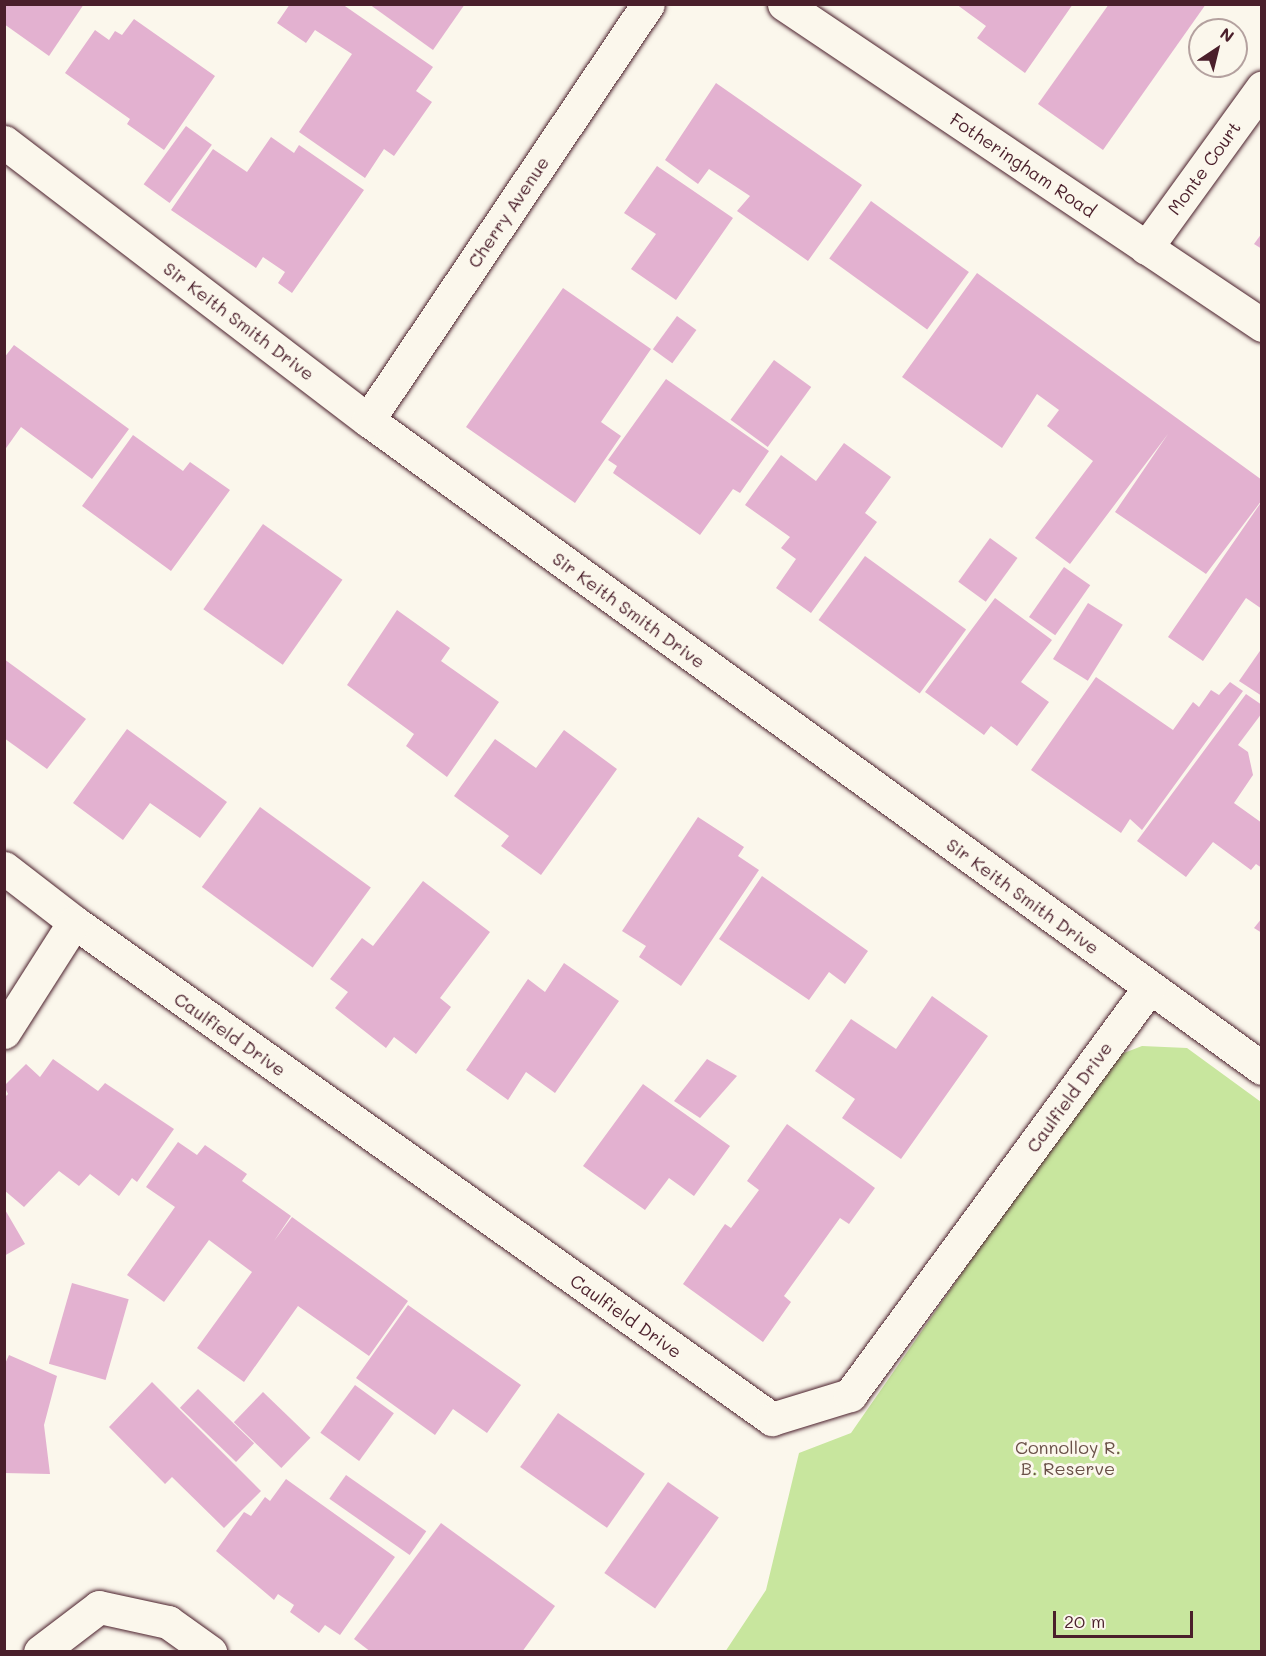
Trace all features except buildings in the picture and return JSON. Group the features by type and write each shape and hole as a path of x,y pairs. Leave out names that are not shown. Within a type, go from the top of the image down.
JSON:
{"street":[{"name":"Cherry Avenue","path":"368,420 648,4"},
{"name":"Fotheringham Road","path":"784,4 1262,325"},
{"name":"Monte Court","path":"1146,248 1262,88"},
{"name":"Sir Keith Smith Drive","path":"4,142 368,420 1262,1068"},
{"name":"Caulfield Drive","path":"4,868 74,922 771,1419 850,1395 1149,988"},
{"path":"4,1032 74,922"},
{"path":"40,1652 99,1607 168,1622 210,1652"}],"green space":[{"name":"Connolloy R. B. Reserve","path":"1142,1046 1187,1048 1261,1102 1261,1651 725,1652 766,1590 799,1453 851,1433 1111,1058"}]}
